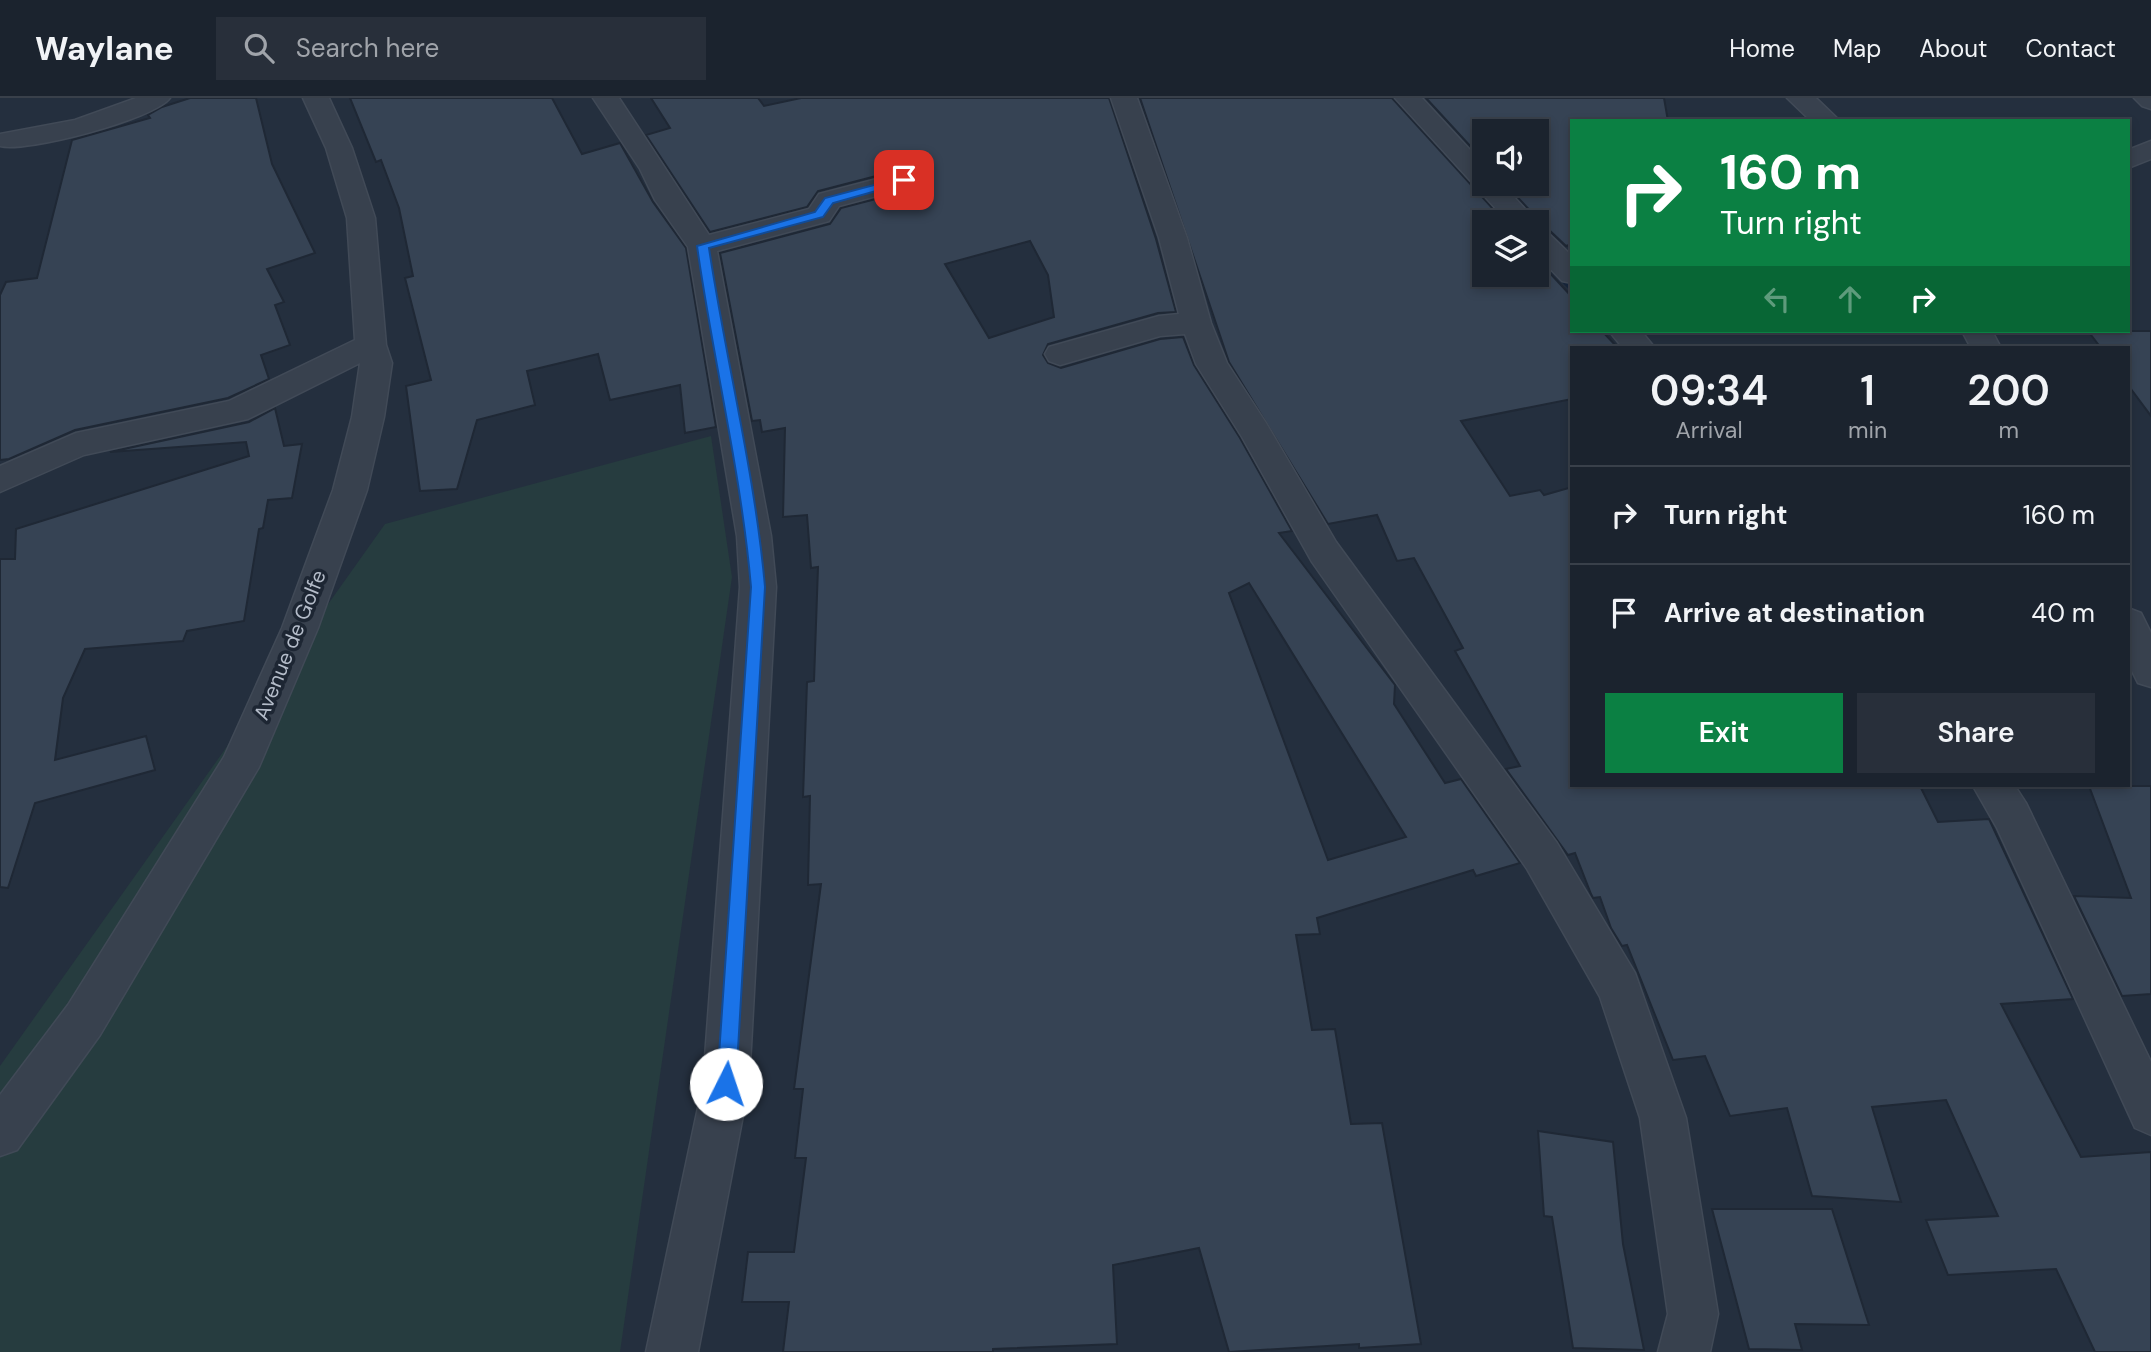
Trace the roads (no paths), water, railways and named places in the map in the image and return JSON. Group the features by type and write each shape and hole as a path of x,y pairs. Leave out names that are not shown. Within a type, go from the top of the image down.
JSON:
{"street":[{"path":"7,140 59,131 118,116 157,98"},
{"name":"Avenue de Golfe","path":"0,1133 83,1020 239,768 300,628 350,490 376,363 371,345 361,218 339,148 316,98"},
{"path":"606,98 654,169 669,200 702,246 716,336 754,536 758,587 726,1084 672,1352"},
{"path":"1124,98 1173,238 1195,323 1212,364 1255,431 1324,552 1542,856 1619,988 1663,1118 1693,1314 1684,1352"},
{"path":"1408,98 1472,168"},
{"path":"1810,99 1825,119"},
{"path":"2130,159 2151,149"},
{"path":"702,246 819,215 829,200 904,180"},
{"path":"1498,196 1512,210"},
{"path":"1549,250 1570,272"},
{"path":"1060,354 1159,326 1195,323"},
{"path":"1626,333 1638,346"},
{"path":"0,480 76,445 237,411 371,345"},
{"path":"2130,627 2151,671"},
{"path":"1994,787 2012,816 2151,1112"}],"waterway":[{"path":"1552,267 1570,287"}]}
